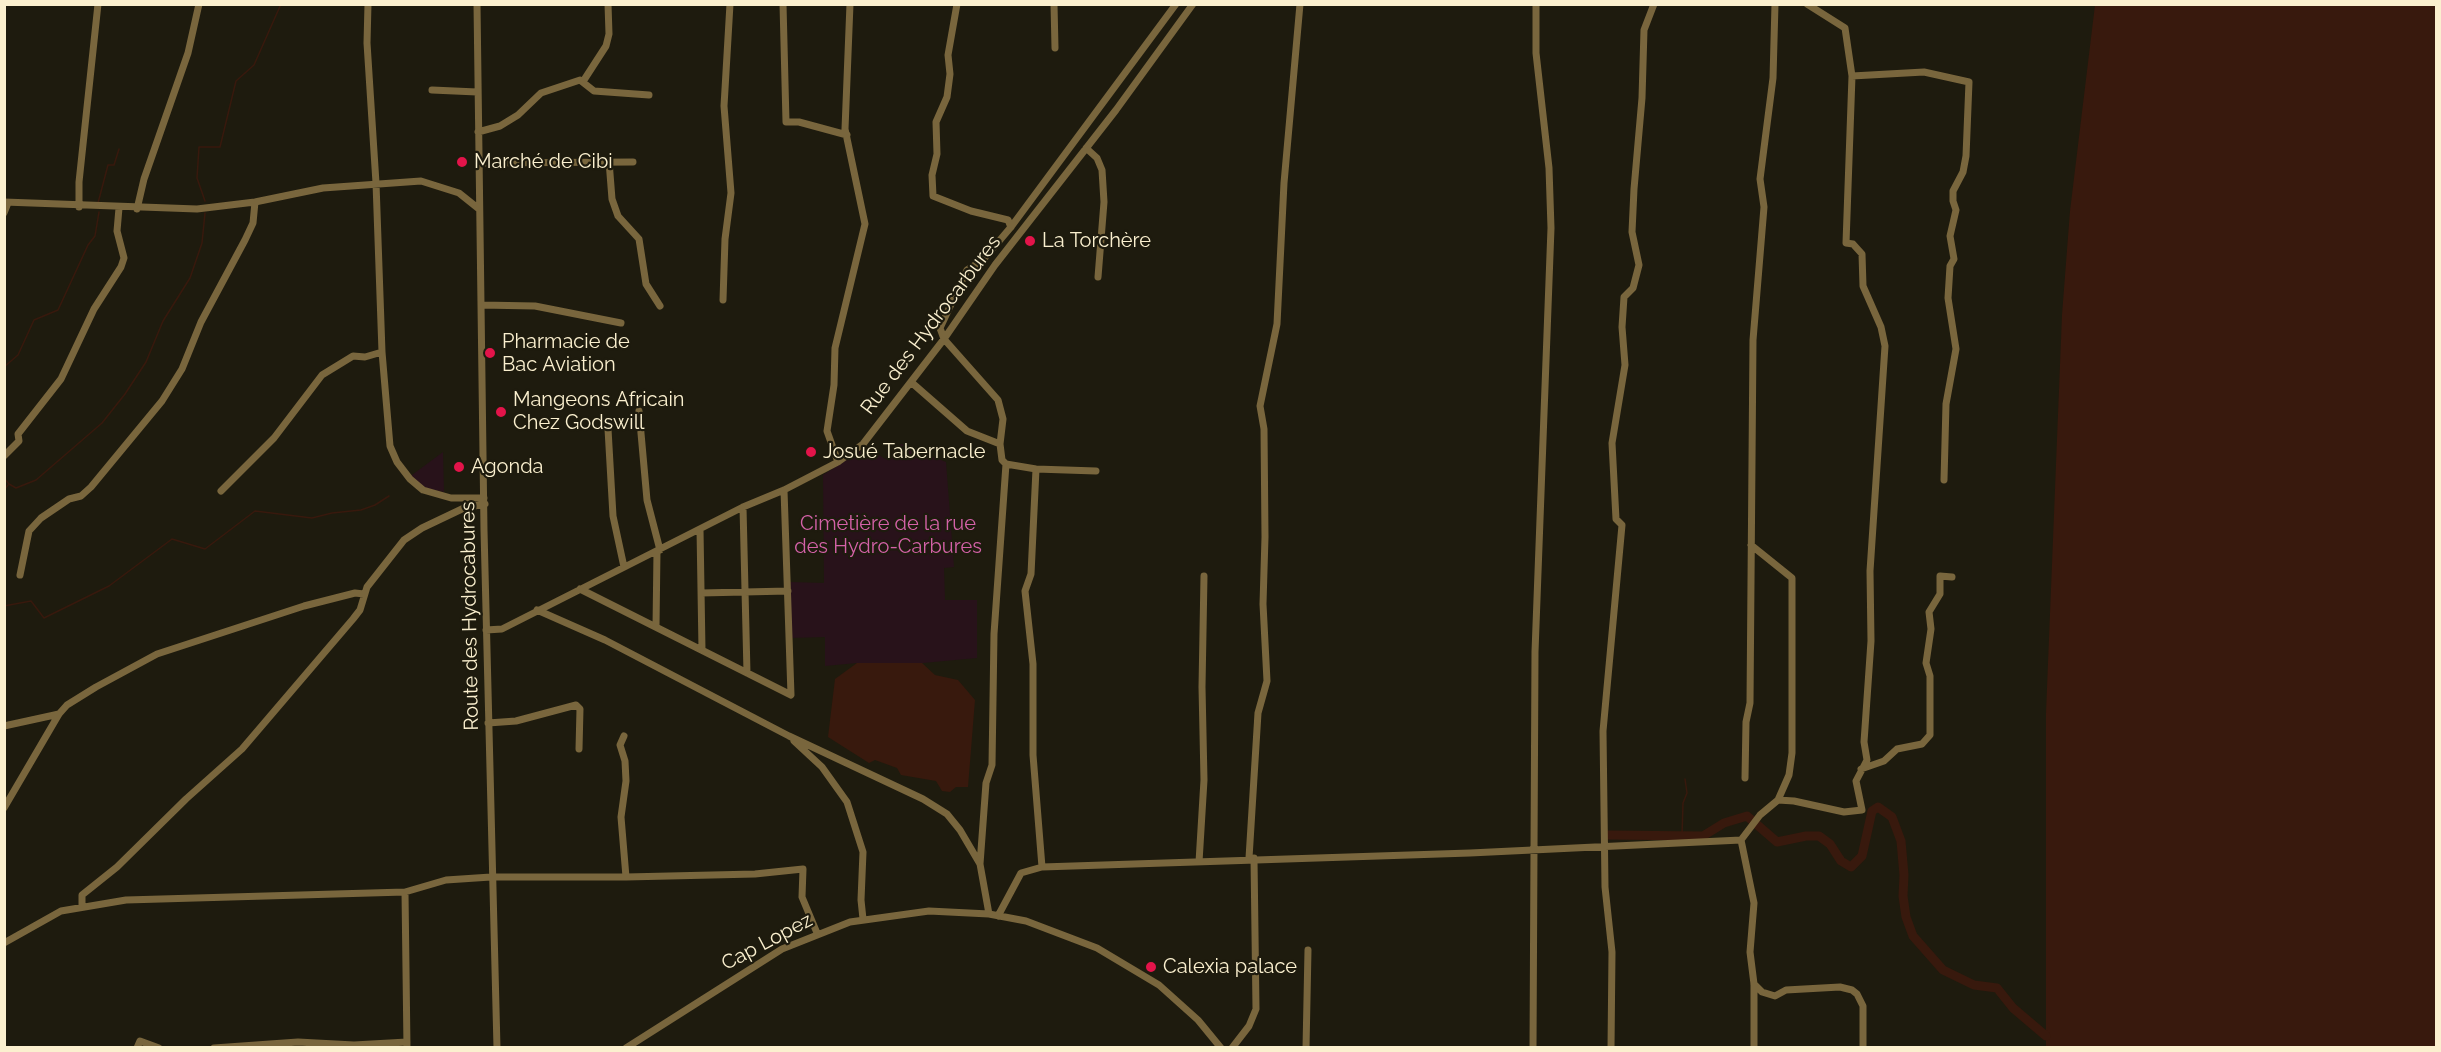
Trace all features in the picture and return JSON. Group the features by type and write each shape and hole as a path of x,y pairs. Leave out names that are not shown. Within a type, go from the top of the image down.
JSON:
{"street":[{"path":"79,207 79,182 98,4"},
{"path":"137,208 144,179 188,53 199,4"},
{"path":"368,4 367,43 376,183 382,352 390,446 397,462 410,479 423,490 451,498 484,501"},
{"name":"Route des Hydrocabures","path":"477,4 486,630 497,1047"},
{"path":"478,132 500,126 518,115 541,93 584,80 606,46 609,34 608,4"},
{"path":"723,300 725,238 731,193 724,106 730,4"},
{"path":"783,4 786,122 799,122 847,135"},
{"path":"838,462 827,431 834,385 835,348 865,224 847,135 844,103 850,4"},
{"path":"957,4 951,34 947,97 936,122 937,154 932,176 933,196 971,211 1008,220 1011,227"},
{"path":"1054,4 1056,48"},
{"path":"1096,471 1036,469 1006,464 1002,460 1000,444 1003,419 998,400 944,339 940,328 960,280 967,270 983,260 1011,227 1176,4"},
{"name":"Rue des Hydrocarbures","path":"486,630 502,629 743,507 784,490 838,462 863,444 944,339 995,265 1116,110 1193,4"},
{"path":"1232,1047 1249,1026 1256,1009 1251,858 1258,713 1267,681 1263,604 1264,429 1260,406 1277,324 1284,183 1300,4"},
{"path":"1533,1047 1536,652 1551,228 1549,168 1536,53 1536,4"},
{"path":"1611,1047 1612,952 1603,845 1603,731 1622,535 1622,525 1616,519 1612,443 1625,365 1622,327 1624,297 1633,288 1639,265 1632,232 1634,189 1642,98 1644,30 1653,4"},
{"path":"1745,778 1746,722 1750,703 1753,340 1764,207 1760,179 1773,78 1775,4"},
{"path":"1778,800 1794,801 1844,812 1862,810 1856,780 1868,760 1864,742 1871,641 1870,571 1884,346 1881,327 1863,286 1862,254 1853,244 1846,243 1852,76 1845,28 1807,4"},
{"path":"1852,76 1924,72 1969,82 1966,156 1963,172 1953,191 1956,210 1950,236 1954,259 1950,266 1948,298 1956,349 1946,404 1944,480"},
{"path":"584,80 594,91 649,94"},
{"path":"432,90 477,92"},
{"path":"1105,100 1116,110"},
{"path":"1086,148 1097,158 1102,170 1104,202 1098,277"},
{"path":"609,161 612,199 618,216 639,239 646,284 660,306"},
{"path":"478,163 633,162"},
{"path":"4,213 6,202 79,207 197,209 255,202 322,188 421,181 439,185 459,194 479,209"},
{"path":"20,574 29,531 41,518 69,499 81,496 91,487 162,401 182,369 201,322 253,223 255,202"},
{"path":"4,456 19,441 18,434 61,379 94,309 121,267 124,253 117,231 119,208"},
{"path":"481,305 535,306 621,323"},
{"path":"221,491 274,438 322,375 354,356 365,357 382,352"},
{"path":"911,382 967,431 1000,444"},
{"path":"639,411 648,500 659,550 656,627"},
{"path":"608,429 613,516 624,567"},
{"path":"989,914 980,864 986,783 992,765 994,634 1006,464"},
{"path":"1036,469 1032,563 1025,591 1033,664 1033,755 1042,867"},
{"path":"580,589 791,695 784,490"},
{"path":"82,906 82,895 117,867 186,799 242,749 360,610 364,594 404,540 454,512 484,501"},
{"path":"743,507 747,673"},
{"path":"700,530 702,650"},
{"path":"1751,545 1792,578 1790,775 1778,800 1760,815 1741,840 1754,903 1750,952 1754,984 1754,1047"},
{"path":"1199,862 1203,780 1204,576"},
{"path":"1862,769 1884,761 1897,749 1923,744 1929,735 1930,676 1926,663 1931,629 1929,612 1940,594 1940,576 1952,577"},
{"path":"701,593 788,591"},
{"path":"4,808 59,714 67,705 96,687 158,654 304,606 355,593 364,594"},
{"path":"537,610 605,640 789,736 922,799 947,814 960,830 980,864"},
{"path":"488,723 516,721 576,705 580,709 579,749"},
{"path":"4,726 59,714"},
{"path":"624,736 620,745 626,781 621,817 626,878"},
{"path":"789,736 822,767 847,802 863,852 861,900 863,919"},
{"path":"998,916 1022,873 1042,867 1251,858 1470,853 1533,848 1648,846 1741,840"},
{"path":"4,943 43,920 82,906 138,899 405,892 446,880 491,877 626,878 803,869 802,897 817,933"},
{"path":"214,1047 298,1042 352,1046 407,1045 405,892"},
{"name":"Cap Lopez","path":"628,1047 764,957 817,933 863,919 929,911 989,914 1026,921 1072,937 1134,968 1188,1010 1221,1047"},
{"path":"1306,1047 1308,950"},
{"path":"1754,984 1762,992 1774,996 1786,990 1840,987 1852,990 1857,994 1863,1006 1863,1047"},
{"path":"138,1047 140,1041 159,1047"}],"green space":[{"name":"Cimetière de la rue des Hydro-Carbures","path":"901,444 946,462 954,567 944,568 945,600 977,600 977,658 923,663 857,663 825,666 825,637 791,638 790,582 824,583 823,475 867,447 885,459"},
{"path":"443,452 444,492 424,488 412,479 412,475"}],"shaded area":[{"path":"2095,5 2436,5 2436,1047 2046,1047 2046,713 2062,315 2070,211"},
{"path":"857,663 922,663 935,675 958,680 975,700 968,787 956,787 950,792 942,791 936,781 901,775 897,768 875,760 869,763 828,737 835,679"}],"waterway":[{"path":"205,201 197,178 199,147 220,147 236,81 254,65 281,4"},
{"path":"98,203 108,165 114,165 119,149"},
{"path":"4,367 18,355 34,320 58,310 88,245 95,236 99,212"},
{"path":"4,478 16,488 36,480 102,423 125,394 146,362 163,321 190,278 202,243 205,213"},
{"path":"4,490 8,485"},
{"path":"4,606 31,601 44,618 109,586 172,539 205,549 255,511 312,518 361,510 389,496"},
{"path":"1682,836 1683,803 1687,793 1685,779"},
{"path":"1608,835 1703,836 1724,823 1747,816 1777,842 1806,836 1819,836 1830,844 1841,861 1851,867 1862,856 1872,811 1878,807 1892,817 1901,841 1903,896 1906,917 1913,936 1943,970 1974,985 1997,988 2013,1008 2046,1036"}],"place":[{"name":"Marché de Cibi","path":"462,162"},
{"name":"La Torchère","path":"1030,241"},
{"name":"Pharmacie de Bac Aviation","path":"490,353"},
{"name":"Mangeons Africain Chez Godswill","path":"501,412"},
{"name":"Josué Tabernacle","path":"811,452"},
{"name":"Agonda","path":"459,467"},
{"name":"Calexia palace","path":"1151,967"}]}
